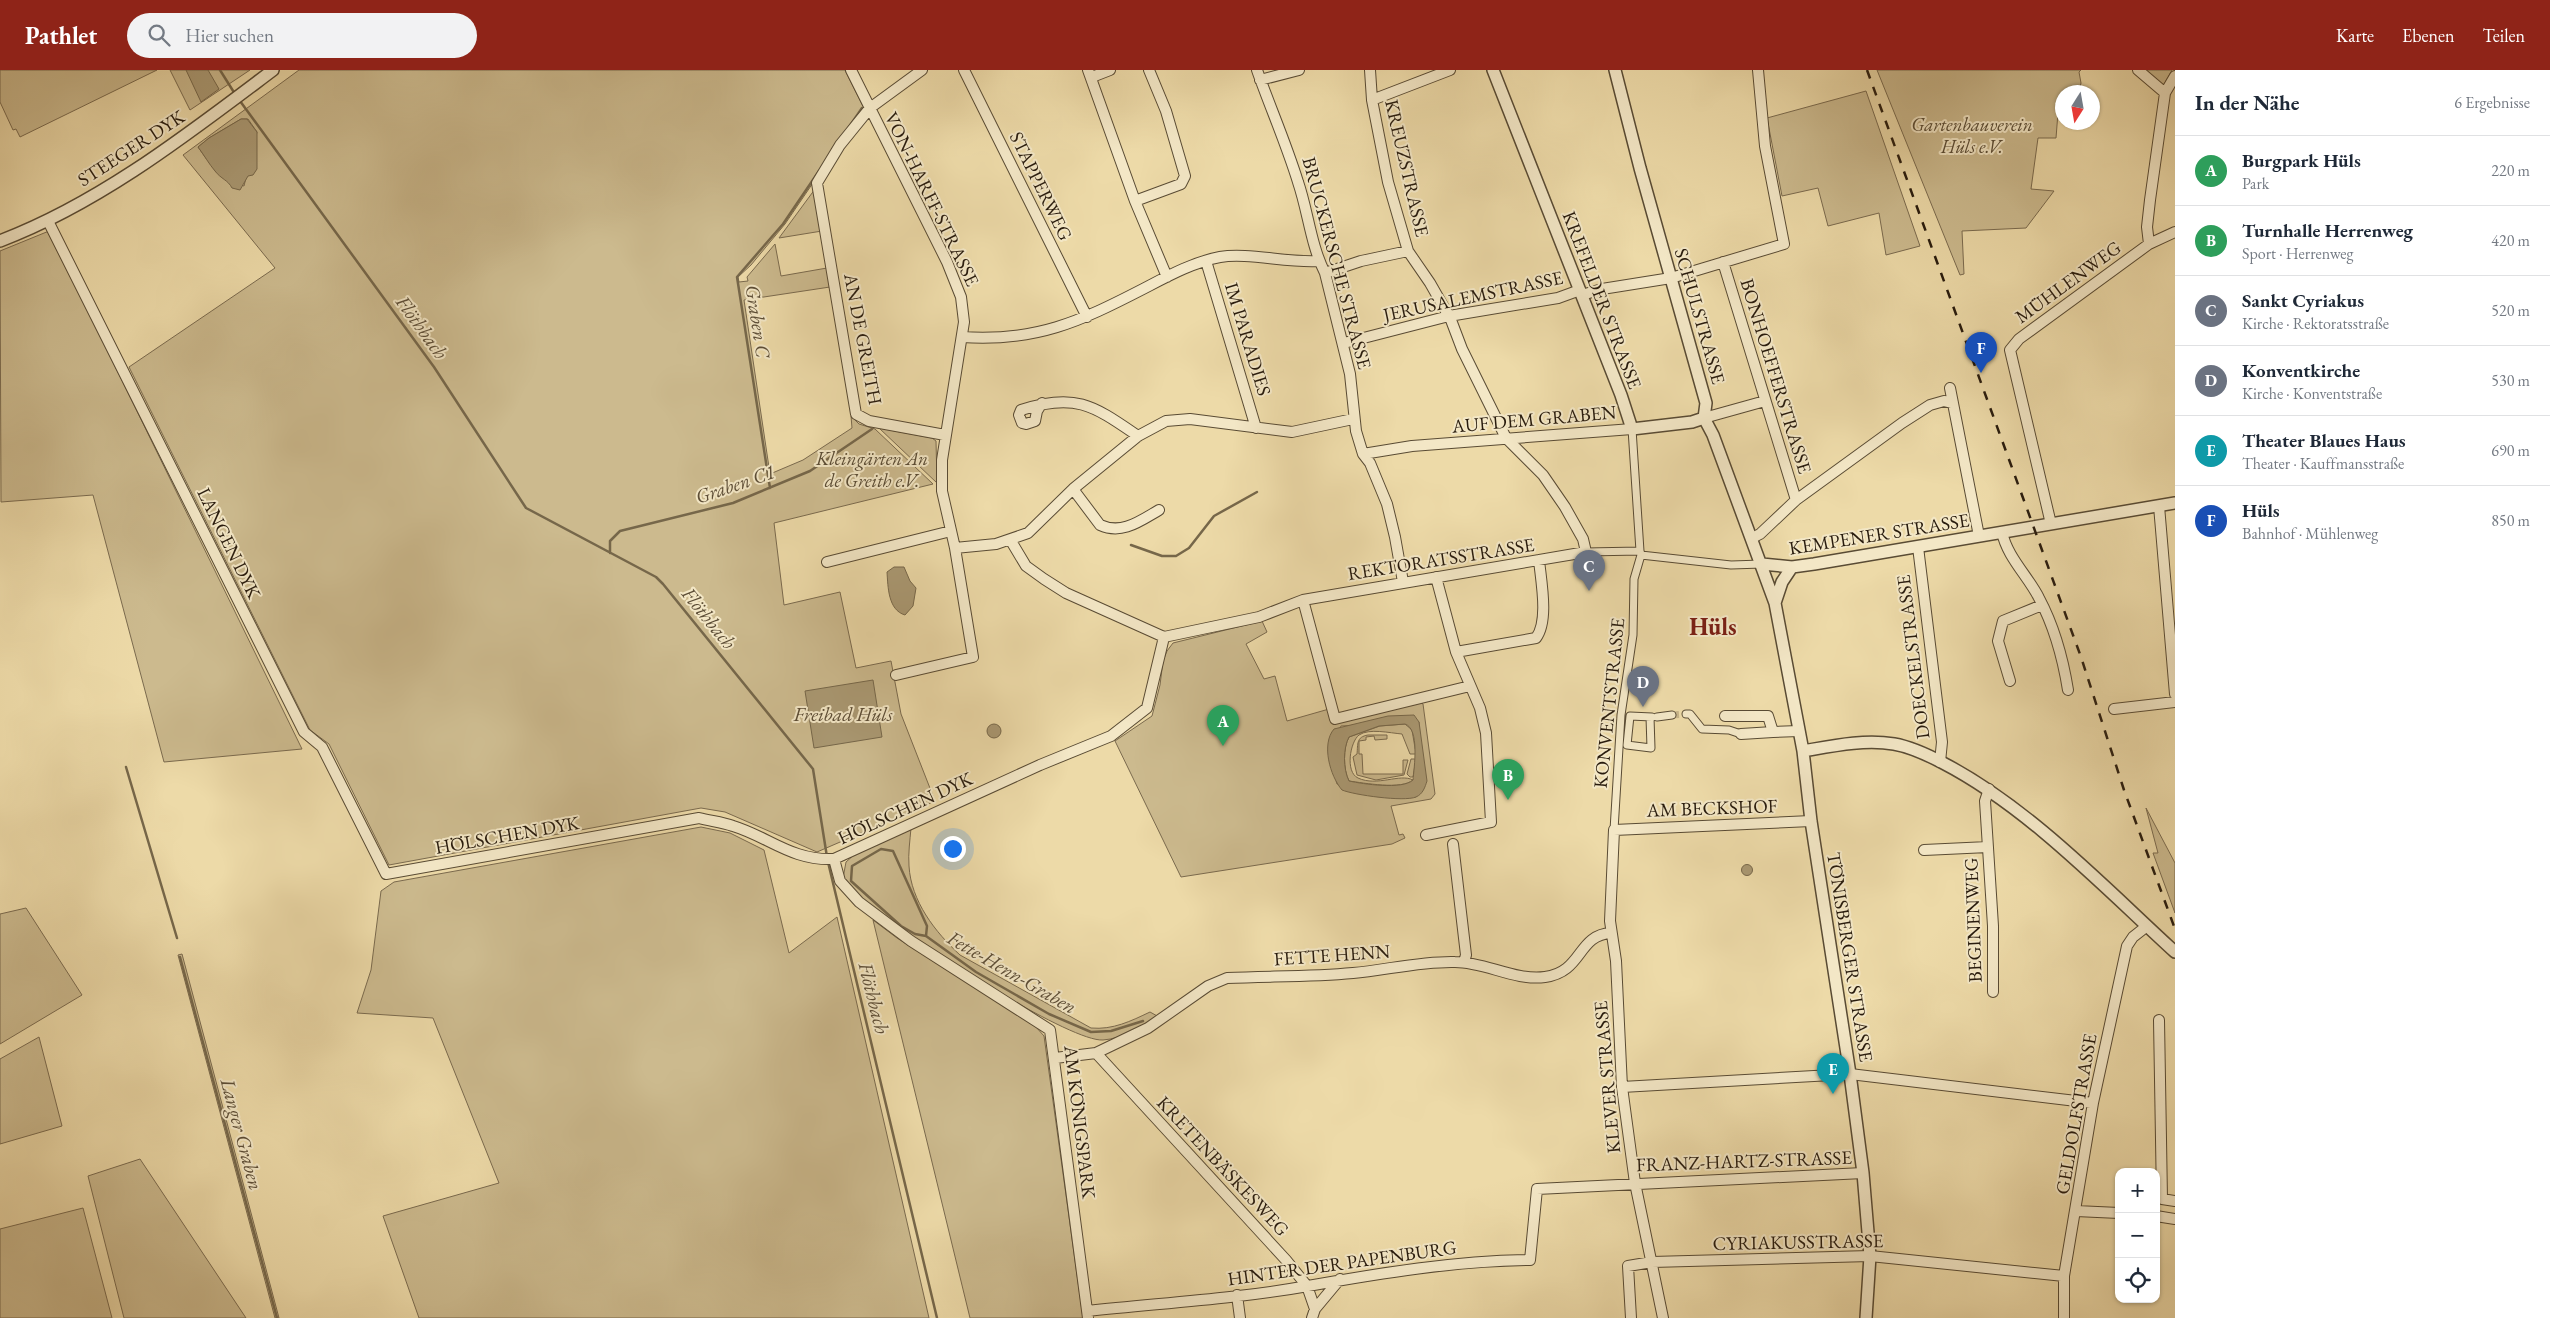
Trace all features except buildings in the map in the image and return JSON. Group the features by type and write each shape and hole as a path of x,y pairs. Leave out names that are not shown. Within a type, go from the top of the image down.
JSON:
{"street":[{"name":"STEEGER DYK","path":"0,240 48,221 157,155 273,70"},
{"name":"VON-HARFF-STRASSE","path":"850,70 947,262 961,297 964,310 962,337 942,460 942,490 955,548 973,658 896,676"},
{"path":"870,108 922,70"},
{"name":"STAPPERWEG","path":"964,70 1087,317"},
{"path":"1110,70 1090,74 1135,201 1167,278"},
{"path":"1135,201 1181,184 1185,176 1166,111 1150,70"},
{"path":"1259,75 1299,70"},
{"name":"KREUZSTRASSE","path":"1370,70 1372,100 1388,182 1408,251 1430,283 1449,316 1462,349 1506,438 1543,475 1583,539 1586,552"},
{"path":"1372,100 1450,70"},
{"name":"KREFELDER STRASSE","path":"1493,70 1628,413 1632,429 1640,553"},
{"name":"SCHULSTRASSE","path":"1615,70 1706,403 1704,418 1714,435 1762,564"},
{"name":"JERUSALEMSTRASSE","path":"1344,344 1449,316 1671,278 1784,244 1765,146 1758,70"},
{"path":"2138,70 2165,92"},
{"name":"BRUCKERSCHE STRASSE","path":"1259,75 1282,131 1298,182 1318,260 1325,273 1344,344 1352,390 1353,419 1363,454 1370,463 1387,504 1396,537 1403,582"},
{"path":"2150,244 2148,218 2165,92 2175,76"},
{"name":"AN DE GREITH","path":"870,108 840,145 817,183 856,414 869,422 945,436"},
{"name":"LANGEN DYK","path":"48,221 304,732 322,747 386,874"},
{"name":"MÜHLENWEG","path":"2051,524 2010,350 2019,339 2150,244 2175,232"},
{"path":"1325,273 1361,261 1408,251"},
{"path":"962,337 1010,337 1054,330 1087,317 1167,278 1206,261 1221,257 1297,262 1318,260"},
{"name":"IM PARADIES","path":"1206,261 1256,428"},
{"name":"BONHOEFFERSTRASSE","path":"1723,262 1796,500"},
{"path":"1950,388 1979,536"},
{"name":"AUF DEM GRABEN","path":"1363,454 1397,448 1496,441 1506,438 1632,429 1692,422 1765,400"},
{"path":"1042,403 1060,401 1089,406 1103,412 1138,436"},
{"path":"1752,538 1760,534 1796,500 1925,408 1944,401 1953,403"},
{"path":"955,548 1011,541 1028,533 1073,489 1138,436 1152,427 1178,419 1292,432 1353,419"},
{"path":"1073,489 1100,525 1104,527 1124,528 1132,526 1159,510"},
{"name":"KEMPENER STRASSE","path":"1762,564 1792,567 2175,504"},
{"path":"2160,506 2175,694"},
{"path":"827,562 951,531"},
{"path":"2002,532 2007,548 2042,605 2054,632 2068,690"},
{"path":"1011,541 1026,566 1066,593 1164,637"},
{"name":"DOECKELSTRASSE","path":"1918,547 1942,742 1940,762"},
{"path":"1586,552 1640,553 1731,565 1762,564"},
{"name":"REKTORATSSTRASSE","path":"1164,637 1259,617 1303,600 1586,552"},
{"name":"KONVENTSTRASSE","path":"1614,830 1623,744 1622,716 1633,635 1634,579 1640,553"},
{"path":"1456,652 1536,638 1542,630 1543,616 1539,560"},
{"name":"TÖNISBERGER STRASSE","path":"1762,564 1775,603 1803,751 1811,821 1850,1074 1863,1173 1870,1256 1866,1318"},
{"path":"1775,603 1782,582 1792,567"},
{"path":"1426,836 1491,822 1486,733 1480,708 1456,652 1436,577"},
{"path":"1303,600 1335,719 1470,686"},
{"path":"2010,682 1998,641 2003,621 2042,605"},
{"name":"HÖLSCHEN DYK","path":"386,874 699,818 734,826 782,850 822,860 834,859 1040,765 1111,736 1147,708 1164,637"},
{"path":"2114,709 2175,702"},
{"path":"1686,714 1690,714 1702,729 1728,730 1741,734 1799,731"},
{"path":"1622,716 1653,717 1672,715"},
{"path":"1630,716 1623,744 1650,748 1653,717"},
{"path":"1725,716 1768,716 1773,732"},
{"path":"1803,751 1844,744 1881,743 1916,750 1940,762 2010,803 2175,952"},
{"name":"BEGINENWEG","path":"1989,789 1985,800 1993,926 1993,992"},
{"name":"AM BECKSHOF","path":"1614,830 1811,821"},
{"name":"KLEVER STRASSE","path":"1614,830 1611,933 1616,961 1622,1087 1635,1183 1663,1318"},
{"path":"1453,844 1466,955 1464,962"},
{"name":"BEGINENWEG","path":"1924,850 1988,847"},
{"name":"AM KÖNIGSPARK","path":"834,859 840,881 859,902 910,941 1050,1030 1088,1314"},
{"name":"GELDOLFSTRASSE","path":"2064,1318 2064,1276 2093,1103 2127,946 2133,937 2147,926"},
{"name":"FETTE HENN","path":"1055,1058 1096,1053 1148,1028 1208,986 1227,978 1350,973 1464,962 1531,978 1561,974 1567,970 1598,934 1611,933"},
{"path":"2159,1020 2162,1199 2160,1213"},
{"name":"KRETENBÄSKESWEG","path":"1096,1053 1307,1286 1313,1314"},
{"path":"1622,1087 1850,1074 2093,1103"},
{"name":"FRANZ-HARTZ-STRASSE","path":"1537,1189 1863,1173"},
{"name":"HINTER DER PAPENBURG","path":"1088,1314 1307,1286 1340,1278 1462,1264 1530,1260 1537,1189"},
{"path":"2162,1199 2175,1201"},
{"path":"2076,1211 2115,1213"},
{"path":"2160,1216 2175,1219"},
{"name":"CYRIAKUSSTRASSE","path":"1631,1318 1628,1266 1652,1262 1870,1256 2064,1276"},
{"name":"KRETENBÄSKESWEG","path":"1313,1314 1340,1278"},
{"path":"1237,1295 1240,1318"}],"green space":[{"path":"0,70 157,70 20,137 16,129 13,130 0,102"},
{"path":"170,70 250,70 190,110"},
{"name":"Kleingärten An de Greith e.V.","path":"299,70 845,70 864,108 785,224 751,265 738,277 739,282 748,281 747,277 775,244 781,276 827,268 830,287 744,300 770,474 803,460 852,428 851,416 859,424 875,429 933,484 774,523 784,605 840,592 856,668 891,661 901,714 935,801 817,852 725,812 701,808 389,865 329,744 310,730 129,367 275,268 183,155","holes":["241,119 248,119 257,132 244,186 222,176 198,147 209,138"]},
{"name":"Gartenbauverein Hüls e.V.","path":"1877,70 2081,70 2079,72 2081,85 2055,85 2056,138 2038,138 2031,189 2054,191 2026,228 1962,231 1964,274 1960,275"},
{"path":"2144,70 2172,70 2162,88"},
{"path":"1866,91 1920,246 1886,255 1879,213 1828,226 1818,188 1782,196 1767,118"},
{"path":"815,189 822,231 779,238"},
{"path":"49,231 302,749 164,762 93,495 1,502 0,251"},
{"path":"879,428 932,438 936,441 937,483"},
{"path":"1262,621 1267,632 1246,644 1264,679 1275,676 1287,721 1329,709 1333,723 1420,702 1423,704 1435,794 1431,799 1391,806 1399,835 1403,834 1405,838 1392,844 1181,877 1115,741 1152,716 1160,685 1163,661 1173,643","holes":["1419,722 1416,797 1337,784 1328,751 1341,726"]},
{"path":"1405,724 1412,730 1416,754 1410,754 1402,734 1380,731 1368,732 1359,735 1353,744 1350,764 1354,775 1365,780 1380,781 1408,778 1413,780 1400,785 1349,781 1345,759 1349,737 1380,726"},
{"path":"1368,735 1387,735 1387,739 1375,740 1374,736 1366,737 1366,740 1359,741 1361,737"},
{"path":"1359,742 1359,754 1362,754 1363,774 1403,774 1403,760 1408,760 1404,775 1376,780 1357,775 1353,757 1357,754"},
{"path":"1411,759 1416,759 1413,777 1407,774"},
{"path":"2146,808 2175,863 2175,913 2153,853 2158,853"},
{"path":"701,827 730,833 764,850 789,953 837,917 929,1318 419,1318 383,1216 499,1183 433,1018 357,1013 371,970 381,891 394,882"},
{"path":"911,828 909,861 914,891 933,926 960,955 1091,1028 1107,1028 1129,1022 1150,1012 1159,1017 1118,1037 1103,1040 1087,1037 1034,1012 971,976 887,919 864,900 843,878 846,862 855,854"},
{"path":"26,908 82,995 0,1044 0,914"},
{"path":"873,920 897,938 1036,1027 1044,1036 1083,1318 970,1318"},
{"path":"182,954 279,1318 275,1318 178,955"},
{"path":"39,1037 62,1126 0,1144 0,1059"},
{"path":"140,1159 246,1318 124,1318 88,1176"},
{"path":"83,1208 112,1318 0,1318 0,1229"}],"water":[{"path":"186,70 208,70 219,89 201,102"},
{"path":"241,119 247,119 257,132 257,169 253,175 248,176 240,190 232,188 217,174 198,147 209,138"},
{"path":"894,567 904,567 910,581 916,588 913,606 905,615 895,608 890,597 887,572"},
{"name":"Freibad Hüls","path":"873,680 882,737 814,748 805,691"},
{"path":"1414,715 1419,722 1427,781 1423,790 1416,797 1401,799 1368,796 1342,790 1334,777 1329,760 1328,743 1330,735 1334,729 1388,716","holes":["1405,724 1410,727 1413,733 1415,749 1413,780 1408,783 1392,786 1349,781 1345,759 1349,737 1379,726"]},
{"path":"994,724 999,726 1001,731 999,736 994,738 989,736 987,731 989,726"},
{"path":"1747,864 1753,870 1747,876 1741,870"}],"waterway":[{"name":"Flöthbach","path":"220,70 235,94"},
{"name":"Flöthbach","path":"240,101 434,367 526,508 656,577 813,769 827,857"},
{"name":"Graben C","path":"849,127 862,108"},
{"name":"Graben C","path":"770,488 737,277 783,224 819,171"},
{"name":"Graben C1","path":"610,553 610,541 620,531 733,503 810,471 872,429"},
{"path":"1131,545 1162,556 1176,556 1189,548 1214,516 1257,492"},
{"name":"Langer Graben","path":"126,767 177,938"},
{"name":"Fette-Henn-Graben","path":"926,936 927,926 893,851 881,849 852,866 851,881 901,926 915,934 926,936 976,972 1049,1014 1091,1032 1111,1031 1143,1021"},
{"name":"Flöthbach","path":"828,862 937,1318"},
{"name":"Langer Graben","path":"180,957 277,1318"}],"tunnel":[{"path":"1672,715 1686,714"}],"railway":[{"path":"1867,70 2081,657 2124,790 2175,929"}],"place":[{"name":"Hüls","path":"1981,373"},
{"name":"Sankt Cyriakus","path":"1589,591"},
{"name":"Konventkirche","path":"1643,707"},
{"name":"Burgpark Hüls","path":"1223,746"},
{"name":"Turnhalle Herrenweg","path":"1508,800"},
{"name":"Theater Blaues Haus","path":"1833,1094"}],"district":[{"name":"Hüls","path":"1713,626"}]}
